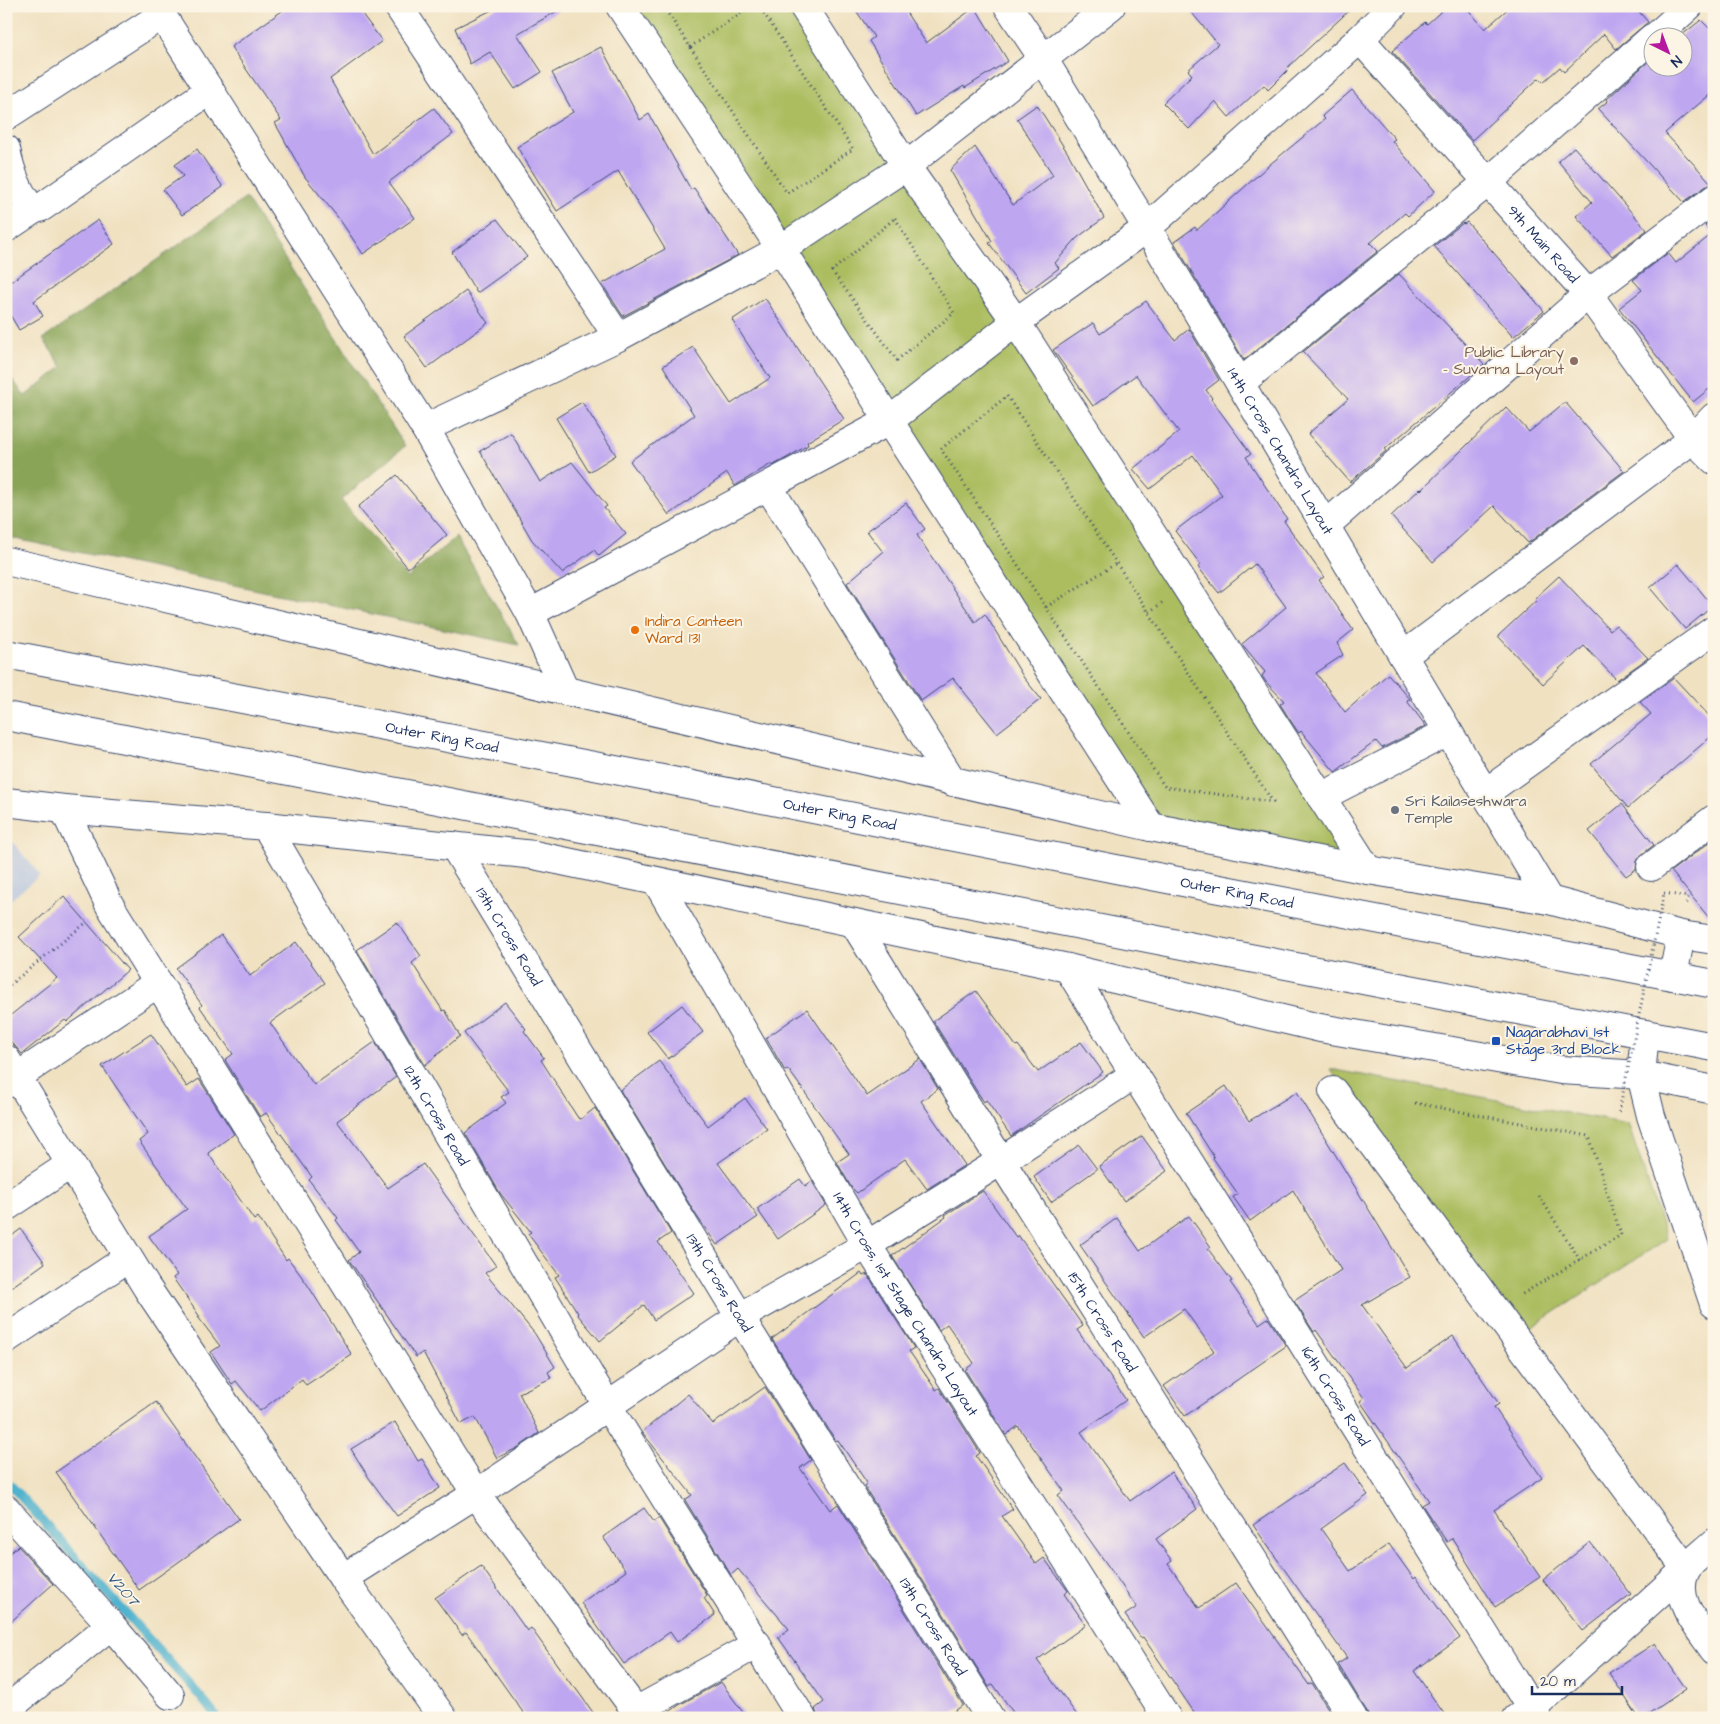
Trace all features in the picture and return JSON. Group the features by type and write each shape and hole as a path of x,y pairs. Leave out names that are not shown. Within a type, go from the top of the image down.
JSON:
{"main road":[{"path":"398,6 618,337"},
{"path":"620,6 781,249 889,421 1151,827"},
{"path":"803,6 906,166 1016,322 1368,870"},
{"name":"14th Cross Chandra Layout","path":"1008,6 1044,60 1147,228 1549,900"},
{"path":"425,428 618,337 781,249 906,166 1112,6"},
{"path":"530,613 889,421 1016,322 1147,228 1360,39 1393,6"},
{"path":"1664,28 1689,6"},
{"path":"6,116 159,11 425,428 530,613 565,691"},
{"name":"9th Main Road","path":"1360,39 1588,294 1693,439 1714,460"},
{"path":"1240,383 1488,182 1642,48"},
{"path":"6,228 33,210 42,207 210,90"},
{"path":"6,149 11,184 33,210"},
{"path":"1325,526 1588,294 1714,198"},
{"path":"1403,656 1693,439 1714,417"},
{"path":"768,486 953,782"},
{"path":"6,560 1151,827 1368,870 1549,900 1681,935 1714,940"},
{"path":"1485,794 1714,630"},
{"name":"Outer Ring Road","path":"6,654 652,776 1130,872 1714,984"},
{"path":"6,716 1714,1047"},
{"path":"1320,797 1448,732"},
{"path":"6,802 64,809 266,826 534,855 1068,968 1320,1028 1561,1070 1641,1075 1714,1090"},
{"path":"64,809 109,904 476,1494 630,1714 757,1644"},
{"path":"1652,868 1714,819"},
{"name":"12th Cross Road","path":"266,826 607,1405 802,1718"},
{"name":"13th Cross Road","path":"454,846 740,1317 990,1718"},
{"name":"14th Cross, 1st Stage Chandra Layout","path":"657,882 867,1245 1167,1718"},
{"name":"15th Cross Road","path":"854,923 1001,1161 1353,1718"},
{"path":"1673,976 1681,935"},
{"name":"16th Cross Road","path":"1068,968 1528,1715"},
{"path":"158,983 10,1073 70,1164 147,1288 343,1578 443,1718"},
{"path":"1645,1034 1641,1075 1651,1116 1714,1304"},
{"path":"343,1578 476,1494 740,1317 867,1245 1134,1075"},
{"path":"1333,1090 1686,1570"},
{"path":"6,1207 70,1164"},
{"path":"6,1339 128,1258"},
{"path":"12,1527 111,1625 170,1695"},
{"path":"1528,1715 1714,1543"},
{"path":"1686,1570 1681,1589 1685,1608 1714,1650"},
{"path":"6,1710 111,1625"}],"path":[{"path":"663,6 786,193 853,149 759,6"},
{"path":"690,47 752,6"},
{"path":"895,218 954,313 897,360 832,271 895,218"},
{"path":"1006,396 1117,563 1273,802 1165,787 941,449 1006,396"},
{"path":"1046,607 1117,563"},
{"path":"1619,1112 1664,893 1688,897"},
{"path":"6,988 109,904"},
{"path":"1415,1103 1589,1136 1621,1235 1495,1311"},
{"path":"1540,1196 1580,1260"}],"shaded area":[{"path":"6,834 40,875 6,904"}],"green space":[{"path":"620,6 803,6 1368,870 1151,827"},
{"path":"246,198 405,446 341,500 407,578 456,537 519,645 6,537 6,371 25,396 62,367 43,339"},
{"path":"1330,1069 1628,1124 1667,1239 1523,1333"}],"building":[{"path":"289,6 356,6 382,41 330,79 373,154 434,108 453,134 389,182 415,218 363,254 340,220 305,177 275,123 281,120 231,47"},
{"path":"500,6 566,6 517,34 542,72 515,89 490,52 470,64 455,28"},
{"path":"853,6 902,6 926,43 975,7 1008,61 916,116 869,41 874,37"},
{"path":"1186,6 1354,6 1286,69 1287,71 1268,90 1264,85 1229,117 1215,101 1189,129 1163,103 1192,75 1188,70 1218,44"},
{"path":"1447,6 1465,6 1485,29 1511,6 1634,6 1648,22 1616,49 1604,34 1564,72 1560,67 1543,82 1539,78 1472,140 1392,51 1425,22 1427,24"},
{"path":"1701,20 1714,33 1714,91 1665,133 1712,184 1684,202 1598,109 1642,67 1642,78 1692,78 1691,28"},
{"path":"601,47 640,120 649,114 691,190 694,188 738,255 623,316 602,284 665,249 618,171 557,211 517,147 573,112 552,73"},
{"path":"1352,90 1395,139 1392,141 1435,191 1408,216 1405,213 1370,243 1378,251 1244,360 1174,242 1195,227 1197,230 1269,165 1325,119 1322,116"},
{"path":"1037,105 1069,155 1104,218 1077,238 1055,263 1059,268 1026,293 989,243 992,241 950,170 975,147 1013,205 1053,175 1017,119"},
{"path":"1574,147 1647,230 1612,256 1576,216 1592,202 1558,161"},
{"path":"197,149 223,187 182,215 163,190 183,176 175,165"},
{"path":"497,219 527,257 477,293 452,252"},
{"path":"1714,219 1714,385 1693,402 1619,308 1642,290 1633,280 1668,253 1676,263 1712,234 1705,226"},
{"path":"98,220 114,244 34,301 43,316 19,330 6,308 6,285"},
{"path":"1467,222 1544,311 1513,337 1434,246 1463,223"},
{"path":"1399,274 1484,364 1385,449 1386,451 1350,482 1308,434 1348,399 1303,352"},
{"path":"466,291 488,323 427,368 404,336"},
{"path":"765,298 844,419 807,442 808,445 772,466 771,464 735,486 727,473 669,515 630,461 694,415 663,366 693,347 731,404 770,378 732,320"},
{"path":"1146,301 1175,340 1189,329 1219,380 1206,390 1251,454 1246,457 1287,519 1284,521 1324,577 1319,580 1353,630 1337,643 1343,655 1316,673 1345,712 1388,674 1410,699 1407,701 1426,726 1382,748 1376,741 1335,772 1301,731 1299,733 1296,729 1280,704 1284,701 1266,682 1262,676 1265,672 1242,644 1286,607 1255,564 1219,593 1198,567 1201,565 1175,531 1222,495 1193,455 1150,489 1133,469 1179,432 1136,375 1093,406 1053,350 1093,323 1100,334"},
{"path":"582,402 616,455 589,472 556,418"},
{"path":"1565,402 1624,471 1528,543 1494,506 1433,562 1391,516 1421,490 1506,407 1529,432"},
{"path":"511,433 540,482 572,462 607,506 604,508 626,534 599,556 594,550 562,573 532,540 480,451"},
{"path":"397,475 447,535 408,568 358,507"},
{"path":"906,503 925,529 917,535 975,622 985,614 1024,678 1041,699 997,733 953,678 921,701 847,583 883,552 867,531"},
{"path":"1678,564 1713,606 1685,629 1650,588"},
{"path":"1559,576 1610,630 1616,625 1648,658 1617,680 1584,646 1543,684 1498,636 1537,600 1535,598"},
{"path":"1674,678 1714,721 1714,734 1628,808 1591,764 1651,714 1640,702"},
{"path":"1622,804 1654,845 1641,855 1637,861 1636,869 1626,876 1589,831"},
{"path":"1714,839 1714,924 1671,871"},
{"path":"64,896 128,970 67,1022 65,1020 22,1054 6,1036 6,1019 57,978 19,937"},
{"path":"397,922 421,956 412,963 443,1011 445,1010 460,1036 425,1065 357,950"},
{"path":"221,935 250,976 296,942 325,983 270,1023 314,1085 375,1042 396,1077 337,1121 388,1188 423,1164 496,1266 485,1273 535,1334 555,1367 548,1372 551,1378 519,1393 539,1433 519,1447 497,1458 475,1417 461,1424 423,1352 416,1357 349,1260 359,1252 336,1220 338,1218 309,1180 312,1177 266,1113 260,1117 225,1060 233,1054 200,1007 202,1005 176,968"},
{"path":"976,991 1016,1046 1018,1045 1038,1072 1081,1042 1103,1072 1011,1136 986,1100 984,1102 933,1021"},
{"path":"505,1002 526,1029 524,1031 544,1058 541,1060 578,1118 581,1119 595,1108 671,1233 658,1242 694,1293 654,1320 644,1305 600,1341 577,1314 555,1277 559,1275 528,1234 531,1232 500,1193 465,1133 506,1103 501,1097 509,1092 464,1033"},
{"path":"682,1005 703,1032 668,1059 647,1032"},
{"path":"807,1009 867,1096 920,1059 938,1089 921,1101 965,1165 927,1189 905,1159 857,1193 851,1187 837,1162 849,1154 788,1069 785,1071 766,1038"},
{"path":"151,1034 187,1087 199,1079 234,1134 208,1153 254,1220 258,1217 286,1260 288,1258 307,1284 352,1355 306,1385 302,1379 260,1411 236,1381 232,1384 211,1352 220,1346 198,1317 200,1317 173,1278 177,1275 149,1236 187,1209 139,1141 148,1134 102,1066"},
{"path":"659,1061 708,1126 745,1098 767,1129 718,1163 758,1217 717,1245 696,1215 620,1090"},
{"path":"1226,1086 1249,1121 1297,1092 1410,1277 1362,1305 1407,1368 1453,1336 1499,1404 1494,1407 1542,1478 1494,1510 1540,1577 1495,1607 1452,1538 1447,1542 1422,1505 1429,1501 1360,1401 1364,1398 1316,1330 1314,1332 1294,1301 1341,1270 1293,1190 1250,1221 1233,1197 1238,1194 1213,1158 1186,1113"},
{"path":"1142,1136 1167,1171 1124,1201 1099,1166"},
{"path":"1079,1145 1097,1169 1051,1202 1034,1177"},
{"path":"800,1179 805,1186 812,1181 826,1205 778,1239 757,1209"},
{"path":"983,1191 1016,1237 1018,1235 1083,1326 1077,1330 1126,1400 1081,1432 1130,1501 1171,1472 1197,1509 1156,1539 1172,1561 1168,1564 1199,1608 1236,1583 1309,1685 1312,1683 1334,1718 1198,1718 1143,1637 1141,1638 1125,1615 1137,1607 1058,1495 1064,1491 1018,1426 1006,1435 965,1370 974,1363 947,1324 939,1330 892,1256 946,1217 945,1215"},
{"path":"1189,1216 1211,1247 1208,1249 1232,1281 1230,1282 1259,1324 1268,1318 1286,1346 1185,1416 1164,1386 1214,1351 1184,1309 1144,1337 1080,1245 1117,1218 1140,1251"},
{"path":"21,1229 45,1263 6,1291 6,1240"},
{"path":"861,1273 863,1276 867,1274 914,1348 909,1351 936,1390 939,1388 980,1453 976,1456 1013,1509 1002,1516 1036,1564 1044,1558 1068,1591 1064,1594 1086,1625 1037,1660 1079,1718 1017,1718 993,1684 989,1687 864,1486 867,1483 838,1440 836,1441 772,1339"},
{"path":"765,1387 811,1460 800,1468 830,1510 838,1504 963,1705 945,1718 818,1718 815,1709 824,1702 778,1637 789,1629 738,1569 731,1575 685,1500 692,1495 642,1432 688,1394 713,1424"},
{"path":"156,1402 239,1519 139,1590 56,1472"},
{"path":"395,1422 418,1461 422,1459 440,1488 397,1516 369,1478 351,1449"},
{"path":"1345,1463 1368,1495 1321,1529 1350,1571 1389,1544 1414,1579 1416,1577 1460,1638 1414,1671 1447,1718 1369,1718 1338,1664 1347,1658 1253,1525"},
{"path":"644,1508 654,1522 659,1518 707,1595 704,1598 715,1615 677,1642 670,1632 624,1664 581,1603 626,1571 603,1537"},
{"path":"1590,1542 1631,1594 1583,1631 1543,1580"},
{"path":"18,1546 53,1584 6,1626 6,1556"},
{"path":"481,1566 527,1631 531,1628 597,1718 527,1718 466,1632 462,1635 435,1598"},
{"path":"1655,1643 1686,1689 1643,1718 1639,1718 1609,1673"},
{"path":"721,1682 747,1718 661,1718 679,1705"}],"waterway":[{"name":"V207","path":"6,1480 199,1695 217,1718"}],"place":[{"name":"Public Library - Suvarna Layout","path":"1574,361"},
{"name":"Indira Canteen Ward 131","path":"635,630"},
{"name":"Sri Kailaseshwara Temple","path":"1395,810"},
{"name":"Nagarabhavi 1st Stage 3rd Block","path":"1496,1041"}]}
